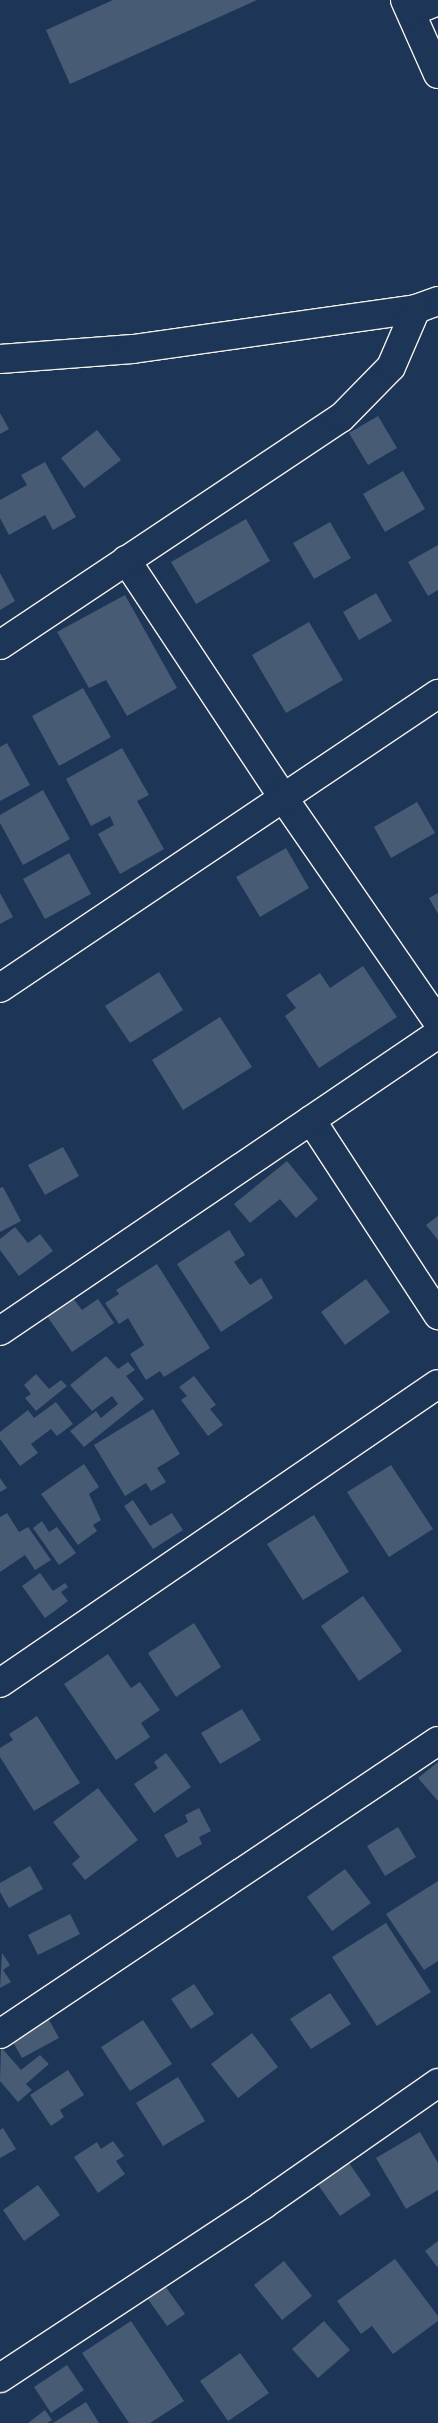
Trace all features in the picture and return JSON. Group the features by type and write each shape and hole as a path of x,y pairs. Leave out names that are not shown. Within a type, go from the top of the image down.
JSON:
{"street":[{"path":"438,1 408,6 438,74"},
{"path":"0,359 132,349 427,305"},
{"path":"0,645 341,418 390,367 427,305"},
{"path":"126,560 282,796 438,1022"},
{"path":"0,988 282,796 438,694"},
{"path":"0,1331 438,1034"},
{"path":"311,1120 438,1316"},
{"path":"0,1683 438,1384"},
{"path":"0,2034 438,1741"},
{"path":"0,2378 263,2205 438,2083"}],"building":[{"path":"113,0 257,0 70,84 46,30"},
{"path":"0,413 9,429 0,434"},
{"path":"378,416 397,448 368,465 349,433"},
{"path":"97,430 121,460 84,488 61,458"},
{"path":"45,462 76,517 53,530 45,515 9,535 0,518 0,500 27,485 21,475"},
{"path":"403,471 425,509 385,532 363,494"},
{"path":"246,519 270,561 196,604 171,562"},
{"path":"330,522 351,558 314,579 293,543"},
{"path":"438,545 438,590 428,596 408,562"},
{"path":"0,573 15,601 0,610"},
{"path":"376,593 392,621 359,640 343,612"},
{"path":"125,595 177,688 127,716 106,680 89,688 57,632"},
{"path":"309,622 343,680 286,713 252,655"},
{"path":"83,688 111,737 59,766 32,716"},
{"path":"7,743 30,785 0,801 0,747"},
{"path":"122,748 149,795 137,801 164,849 120,874 98,834 114,825 110,816 91,826 66,779"},
{"path":"43,790 70,839 23,865 0,823 0,815"},
{"path":"417,802 435,833 391,858 374,827"},
{"path":"286,848 309,888 260,917 236,877"},
{"path":"69,853 91,894 45,919 23,879"},
{"path":"0,893 13,917 0,924"},
{"path":"438,893 438,914 429,898"},
{"path":"363,966 397,1017 319,1068 285,1016 296,1008 286,995 320,973 330,988"},
{"path":"159,972 183,1010 130,1043 105,1006"},
{"path":"220,1017 252,1067 183,1110 152,1060"},
{"path":"63,1147 79,1176 45,1195 28,1165"},
{"path":"287,1161 318,1199 296,1218 280,1199 250,1223 234,1204"},
{"path":"3,1187 21,1221 0,1232 0,1188"},
{"path":"438,1216 438,1240 426,1225"},
{"path":"15,1227 28,1243 40,1234 53,1251 19,1276 0,1250 0,1239"},
{"path":"229,1230 245,1255 234,1262 250,1285 261,1278 273,1298 221,1332 177,1264"},
{"path":"157,1264 210,1348 164,1377 160,1371 146,1380 130,1354 144,1345 128,1318 119,1324 105,1303 119,1294 116,1290"},
{"path":"366,1279 390,1312 345,1345 321,1312"},
{"path":"73,1298 82,1310 98,1299 114,1323 72,1352 47,1316"},
{"path":"106,1356 118,1369 128,1362 135,1370 126,1376 144,1399 84,1447 70,1431 96,1411 101,1418 118,1404 112,1396 92,1411 70,1385"},
{"path":"36,1374 49,1389 61,1380 67,1386 36,1411 25,1398 31,1394 24,1385"},
{"path":"194,1376 216,1405 210,1409 223,1425 208,1436 181,1400 187,1396 179,1387"},
{"path":"56,1402 73,1424 57,1436 51,1429 31,1444 38,1453 20,1466 0,1439 0,1432 28,1410 34,1418"},
{"path":"153,1409 180,1454 157,1468 166,1482 151,1491 146,1483 125,1496 94,1445"},
{"path":"84,1464 99,1487 89,1494 101,1520 93,1525 97,1531 78,1545 41,1494"},
{"path":"391,1465 433,1529 389,1557 347,1492"},
{"path":"0,1478 7,1488 0,1492"},
{"path":"133,1500 150,1526 172,1513 183,1530 153,1549 124,1506"},
{"path":"7,1513 19,1532 28,1527 51,1560 35,1570 25,1555 0,1572 0,1517"},
{"path":"314,1515 349,1572 303,1600 267,1544"},
{"path":"42,1521 49,1532 57,1527 76,1553 59,1565 33,1528"},
{"path":"40,1573 53,1591 65,1583 68,1587 61,1592 68,1601 45,1618 22,1586"},
{"path":"363,1596 402,1651 359,1681 321,1626"},
{"path":"194,1623 221,1667 176,1697 148,1653"},
{"path":"108,1654 131,1688 140,1682 160,1710 141,1723 150,1737 116,1760 64,1684"},
{"path":"242,1709 261,1740 220,1764 201,1733"},
{"path":"37,1716 80,1783 34,1811 0,1757 0,1748 13,1740 9,1734"},
{"path":"166,1753 191,1787 154,1813 134,1784 158,1768 154,1762"},
{"path":"438,1762 438,1801 418,1778"},
{"path":"98,1788 138,1840 85,1880 72,1864 80,1857 53,1822"},
{"path":"199,1808 211,1831 199,1837 202,1844 177,1858 164,1835 188,1822 185,1815"},
{"path":"398,1827 416,1857 385,1876 367,1846"},
{"path":"30,1866 43,1889 9,1908 0,1892 0,1883"},
{"path":"345,1869 371,1903 332,1931 307,1897"},
{"path":"438,1881 438,1961 424,1970 386,1914"},
{"path":"70,1914 80,1934 38,1955 28,1935"},
{"path":"386,1923 431,1992 377,2026 332,1957"},
{"path":"2,1953 10,1965 3,1970 11,1982 0,1988"},
{"path":"194,1984 214,2014 191,2029 171,1999"},
{"path":"330,1993 351,2024 311,2049 290,2019"},
{"path":"48,2018 59,2038 22,2058 11,2039"},
{"path":"143,2020 172,2064 130,2091 101,2047"},
{"path":"252,2033 278,2067 238,2098 211,2064"},
{"path":"1,2047 21,2070 40,2055 49,2064 26,2084 32,2090 18,2102 0,2081"},
{"path":"68,2070 84,2095 60,2110 64,2117 51,2126 30,2095"},
{"path":"178,2077 205,2121 163,2146 136,2103"},
{"path":"3,2128 16,2149 0,2158 0,2130"},
{"path":"420,2132 438,2163 438,2190 406,2209 376,2158"},
{"path":"113,2141 124,2156 116,2161 125,2174 98,2193 74,2157 97,2142 101,2149"},
{"path":"345,2157 371,2195 340,2216 314,2179"},
{"path":"38,2185 60,2215 24,2241 3,2210"},
{"path":"438,2241 438,2268 425,2251"},
{"path":"395,2259 438,2316 438,2321 393,2354 372,2326 361,2334 337,2301"},
{"path":"284,2261 312,2296 282,2320 254,2285"},
{"path":"163,2283 185,2314 167,2326 145,2295"},
{"path":"131,2321 184,2401 150,2423 129,2423 82,2353"},
{"path":"324,2321 350,2350 318,2378 292,2349"},
{"path":"240,2353 269,2393 228,2421 200,2381"},
{"path":"67,2365 84,2390 51,2413 34,2387"},
{"path":"86,2402 99,2423 53,2423"},
{"path":"45,2410 52,2420 47,2423 28,2423"}]}
